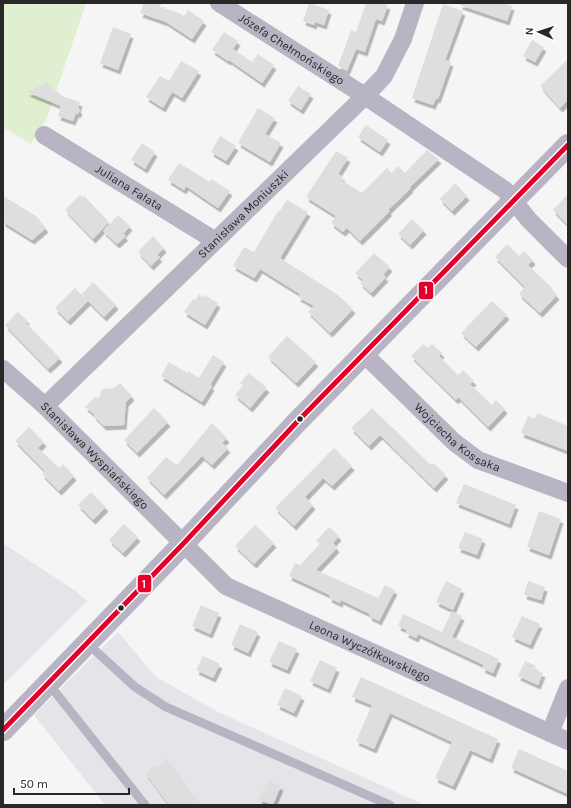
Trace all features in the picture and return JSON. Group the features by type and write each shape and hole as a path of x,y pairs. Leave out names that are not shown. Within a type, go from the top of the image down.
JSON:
{"street":[{"name":"Józefa Chełmońskiego","path":"218,3 365,96 505,190 529,220 568,259"},
{"name":"Stanisława Moniuszki","path":"45,406 384,76 403,39 415,3"},
{"name":"Juliana Fałata","path":"44,135 214,240"},
{"path":"3,730 183,544 292,428 568,145"},
{"name":"Wojciecha Kossaka","path":"364,354 454,442 478,460 568,493"},
{"name":"Stanisława Wyspiańskiego","path":"3,369 45,406 183,544"},
{"name":"Leona Wyczółkowskiego","path":"183,544 226,586 568,741"},
{"path":"550,733 568,688"}],"lane":[{"path":"87,643 135,687 166,707 374,802 390,805"},
{"path":"48,683 145,805"}],"shaded area":[{"path":"3,543 77,592 87,601 3,685"},
{"path":"118,632 156,677 218,712 425,805 105,805 34,715"}],"green space":[{"path":"3,3 86,3 47,118 31,144 3,127"}],"building":[{"path":"144,3 162,3 160,7 184,16 188,10 204,21 192,39 166,22 140,13"},
{"path":"309,3 329,10 324,25 315,22 314,25 303,21"},
{"path":"366,3 381,3 388,5 382,21 376,19 365,52 356,49 347,71 338,66 351,30 356,32"},
{"path":"460,3 503,3 512,6 507,21 460,5"},
{"path":"443,4 463,11 445,60 451,62 438,99 436,98 433,105 412,98"},
{"path":"113,27 131,34 118,70 100,63"},
{"path":"224,32 238,41 233,49 252,62 258,54 274,65 262,83 212,50"},
{"path":"532,40 544,47 535,62 523,56"},
{"path":"568,59 568,100 560,108 540,86"},
{"path":"181,61 199,71 182,98 172,92 163,108 146,97 160,76 169,81"},
{"path":"46,83 64,97 80,102 78,108 80,110 78,114 76,113 73,121 58,116 61,106 27,92"},
{"path":"298,86 311,94 301,110 288,101"},
{"path":"258,108 275,118 265,134 281,143 270,162 238,143"},
{"path":"366,125 388,140 380,152 358,137"},
{"path":"220,136 236,146 226,161 211,152"},
{"path":"142,143 155,152 145,169 131,160"},
{"path":"427,150 439,159 410,187 411,188 388,210 390,211 360,241 347,228 343,232 331,223 336,216 306,197 336,151 348,158 338,174 343,177 341,180 362,193 387,168 392,173 398,166 405,173"},
{"path":"179,163 210,182 211,179 230,191 218,208 186,186 184,190 168,180"},
{"path":"455,183 467,196 452,211 440,199"},
{"path":"568,194 568,225 553,210"},
{"path":"80,195 82,197 84,196 109,222 93,239 65,210"},
{"path":"3,196 36,216 46,228 32,240 3,222"},
{"path":"287,200 308,212 280,258 338,295 353,309 330,333 308,312 314,306 298,297 300,294 260,269 254,278 233,266 244,247 254,252 278,211 279,212"},
{"path":"118,215 130,226 123,234 126,236 117,244 103,231"},
{"path":"412,219 424,230 410,245 398,234"},
{"path":"153,236 164,248 157,255 160,257 151,266 138,252"},
{"path":"507,244 519,256 524,251 533,260 528,265 552,288 551,289 557,295 540,313 519,294 525,287 495,257"},
{"path":"374,253 390,267 383,275 386,277 371,293 360,283 363,280 355,273"},
{"path":"93,282 116,305 104,317 88,301 68,321 55,308 75,288 85,298 82,294"},
{"path":"199,294 203,297 204,295 218,303 205,325 184,312 193,299 195,300"},
{"path":"492,301 507,315 476,347 461,333"},
{"path":"18,312 27,320 25,322 60,358 48,369 5,325"},
{"path":"287,336 316,362 296,383 268,357"},
{"path":"423,344 428,348 432,344 442,353 439,356 458,375 463,370 474,381 470,384 492,405 496,400 505,409 488,427 458,397 456,400 411,356"},
{"path":"213,355 224,362 202,402 161,376 169,362 187,373 188,371 199,378"},
{"path":"249,373 267,388 250,408 235,395 243,385 240,383"},
{"path":"120,383 132,396 126,402 124,425 104,426 94,416 94,414 85,407 95,397 99,398 102,389 114,388"},
{"path":"154,408 168,422 137,453 124,440"},
{"path":"372,408 431,465 433,463 446,475 434,488 380,435 369,446 351,428"},
{"path":"537,413 568,426 568,451 521,433 528,416 535,419"},
{"path":"212,423 227,438 222,443 228,448 212,465 202,456 164,495 147,478 166,457 177,465"},
{"path":"29,427 44,442 38,448 59,468 63,464 74,476 59,491 42,474 45,471 15,441"},
{"path":"334,448 352,466 332,486 323,478 305,497 313,505 294,526 275,508"},
{"path":"464,484 516,505 509,524 456,503"},
{"path":"91,492 106,507 93,520 78,505"},
{"path":"539,511 561,519 549,555 527,547"},
{"path":"124,524 138,537 123,553 109,540"},
{"path":"255,525 274,543 254,564 235,546"},
{"path":"329,527 339,536 333,543 337,548 316,570 378,598 385,585 395,590 379,621 369,616 370,614 341,600 340,603 329,598 330,595 289,576 295,563 300,565 320,544 316,541"},
{"path":"465,532 483,539 477,555 458,548"},
{"path":"446,581 462,589 453,610 436,602"},
{"path":"528,581 545,587 541,600 524,595"},
{"path":"201,605 219,613 210,634 192,626"},
{"path":"452,611 462,616 452,637 499,659 493,673 482,668 484,665 418,634 416,638 406,633 407,630 398,626 403,614 442,632"},
{"path":"522,616 540,624 530,645 512,637"},
{"path":"240,624 258,632 248,653 231,645"},
{"path":"279,641 297,649 287,670 269,662"},
{"path":"203,656 220,664 213,678 196,670"},
{"path":"320,660 337,668 328,689 310,681"},
{"path":"525,661 536,666 534,669 543,673 538,685 518,676"},
{"path":"361,677 498,739 490,759 470,750 453,786 435,778 452,742 390,713 374,749 356,741 372,705 352,697"},
{"path":"285,688 302,696 294,713 277,705"},
{"path":"519,749 568,771 568,794 511,768"},
{"path":"167,759 201,805 169,805 145,773 157,764 159,766"},
{"path":"268,780 281,786 273,805 259,800"}],"transit line":[{"name":"1","path":"3,730 183,544 297,422 568,145"}]}
